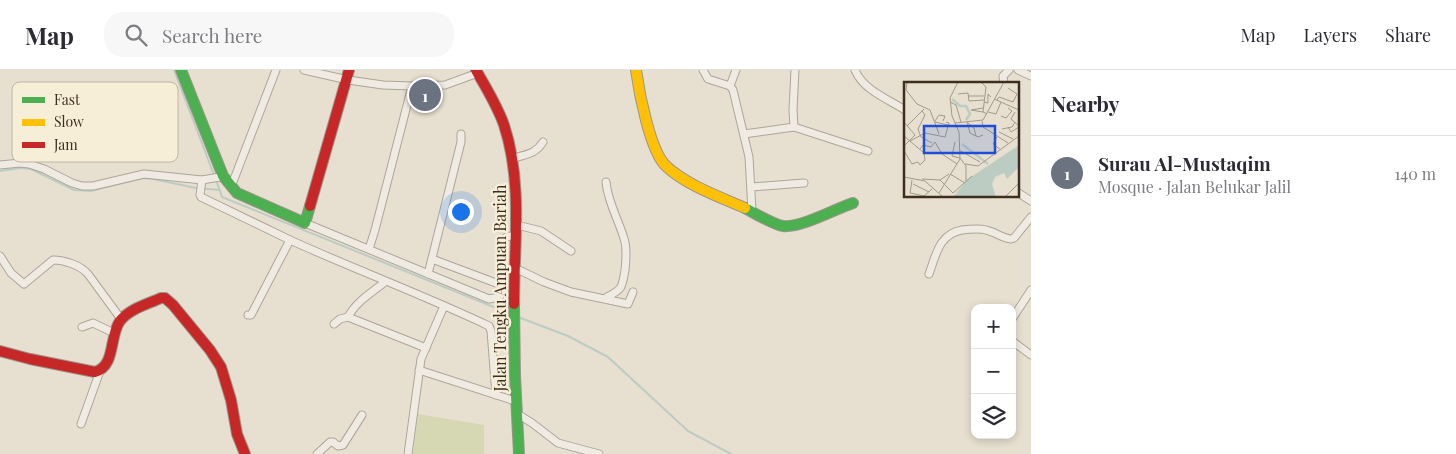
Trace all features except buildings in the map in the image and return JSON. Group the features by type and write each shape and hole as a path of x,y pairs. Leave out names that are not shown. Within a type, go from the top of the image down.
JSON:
{"street":[{"path":"181,70 218,177 244,198 489,299 499,297 501,294 502,242 508,236 516,236"},
{"path":"232,187 276,70"},
{"path":"304,70 348,75 383,85 412,86 445,85 477,71"},
{"path":"636,70 639,94 656,149 665,165 687,181 777,224 787,226 794,226 853,203"},
{"path":"703,70 708,79 730,86 733,90 749,158 752,211"},
{"path":"730,86 736,70"},
{"path":"794,127 795,70"},
{"path":"855,70 864,84 904,109"},
{"path":"1004,82 1003,76 1009,70"},
{"path":"1018,70 1031,76"},
{"name":"Jalan Tengku Ampuan Bariah","path":"477,71 502,120 512,159 516,201 514,297 515,401 519,454"},
{"path":"305,223 348,75"},
{"path":"369,249 412,86"},
{"path":"744,134 794,127 868,151"},
{"path":"428,274 462,134"},
{"path":"512,159 533,153 542,142"},
{"path":"0,165 29,164 82,186 93,186 144,174 202,181 218,177"},
{"path":"202,181 201,197 290,240 489,326 496,395"},
{"path":"606,182 607,194 620,226 627,258 621,288 606,299"},
{"path":"752,187 804,183"},
{"path":"1018,193 1031,201"},
{"path":"929,274 940,244 948,236 959,231 980,229 990,230 1012,239 1031,217"},
{"path":"516,225 541,231 571,252"},
{"path":"248,316 251,315 290,240"},
{"path":"0,256 11,273 24,284 53,260 81,267 121,319"},
{"path":"432,259 496,283 501,283"},
{"path":"515,268 565,290 628,304 633,292"},
{"path":"348,317 351,310 386,282"},
{"path":"1016,312 1031,290"},
{"path":"81,424 100,371 106,365 114,333 121,319 137,309 165,298 210,350 221,367 232,400 237,434 246,454"},
{"path":"408,454 421,359 444,306"},
{"path":"334,324 340,319 348,317 426,348"},
{"path":"82,327 93,323 114,333"},
{"path":"1016,344 1031,355"},
{"path":"0,351 60,366 100,371"},
{"path":"419,370 515,401"},
{"path":"516,413 558,443 599,454"},
{"path":"317,454 330,442 338,446 343,445 362,415"}],"green space":[{"path":"418,414 484,425 484,454 413,454"}],"waterway":[{"path":"174,70 214,175"},
{"path":"0,171 21,168 31,169 74,190 91,191 143,178 196,188 220,190"},
{"path":"216,180 222,197 511,314"},
{"path":"518,317 568,336 608,357 688,431 731,454"}],"traffic: fast":[{"path":"181,70 223,176 237,193 305,223 310,206"},
{"path":"745,208 775,223 790,226 853,203"},
{"path":"514,304 519,454"}],"traffic: slow":[{"path":"636,70 650,135 660,158 666,166 693,185 745,208"}],"traffic: jam":[{"path":"310,206 349,70"},
{"path":"476,70 495,104 504,125 514,169 516,191 514,304"},
{"path":"0,351 95,372 102,369 106,364 114,334 120,321 128,313 139,307 165,298 210,350 221,367 231,400 237,434 245,454"}],"place":[{"name":"Surau Al-Mustaqim","path":"425,95"}]}
